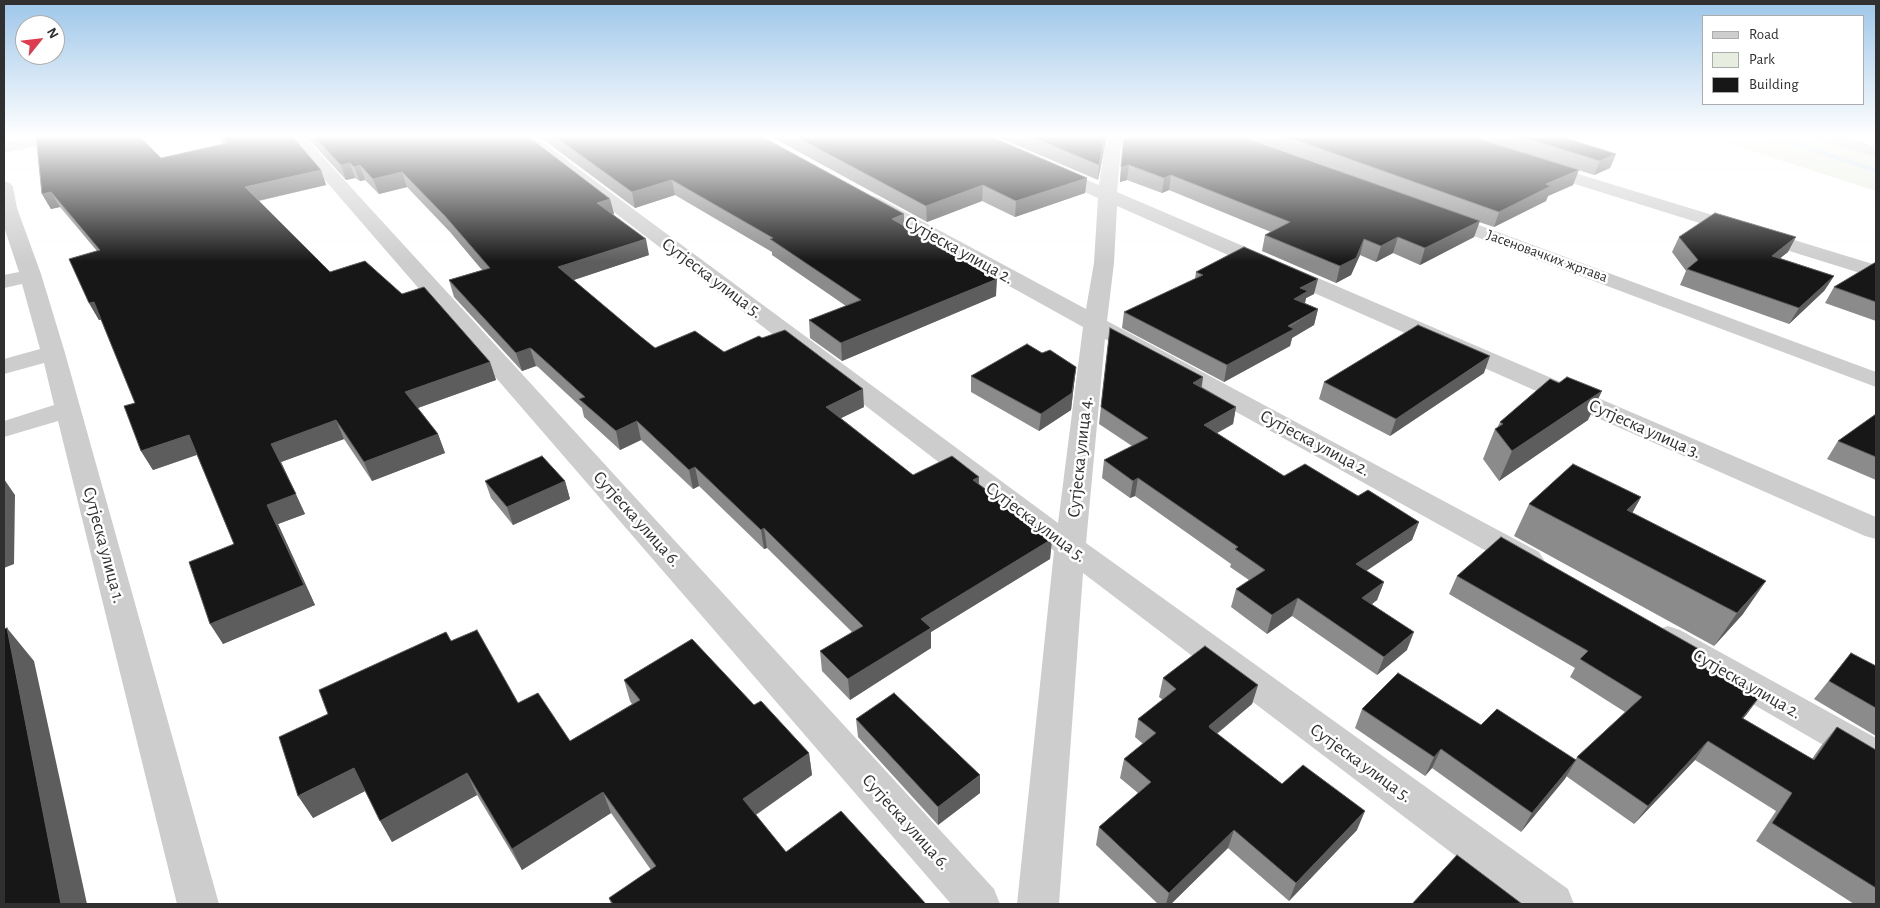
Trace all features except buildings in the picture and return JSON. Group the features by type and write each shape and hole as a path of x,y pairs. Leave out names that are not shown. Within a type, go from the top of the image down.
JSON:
{"street":[{"name":"Сутјеска улица 6.","path":"332,177 979,904"},
{"name":"Сутјеска улица 5.","path":"578,177 1070,547 1552,904"},
{"name":"Сутјеска улица 3.","path":"1068,177 1876,530"},
{"name":"Сутјеска улица 4.","path":"1038,904 1070,547 1104,262 1109,177"},
{"path":"1574,177 1876,272"},
{"name":"Сутјеска улица 2.","path":"854,192 1095,326 1445,513 1549,572"},
{"name":"Сутјеска улица 1.","path":"5,202 17,279 53,353 198,904"},
{"name":"Јасеновачких жртава","path":"1420,209 1876,380"},
{"path":"4,367 53,353"},
{"path":"4,429 68,409"},
{"name":"Сутјеска улица 2.","path":"1644,625 1876,757"}],"green space":[{"path":"1834,177 1876,177 1876,191"}]}
